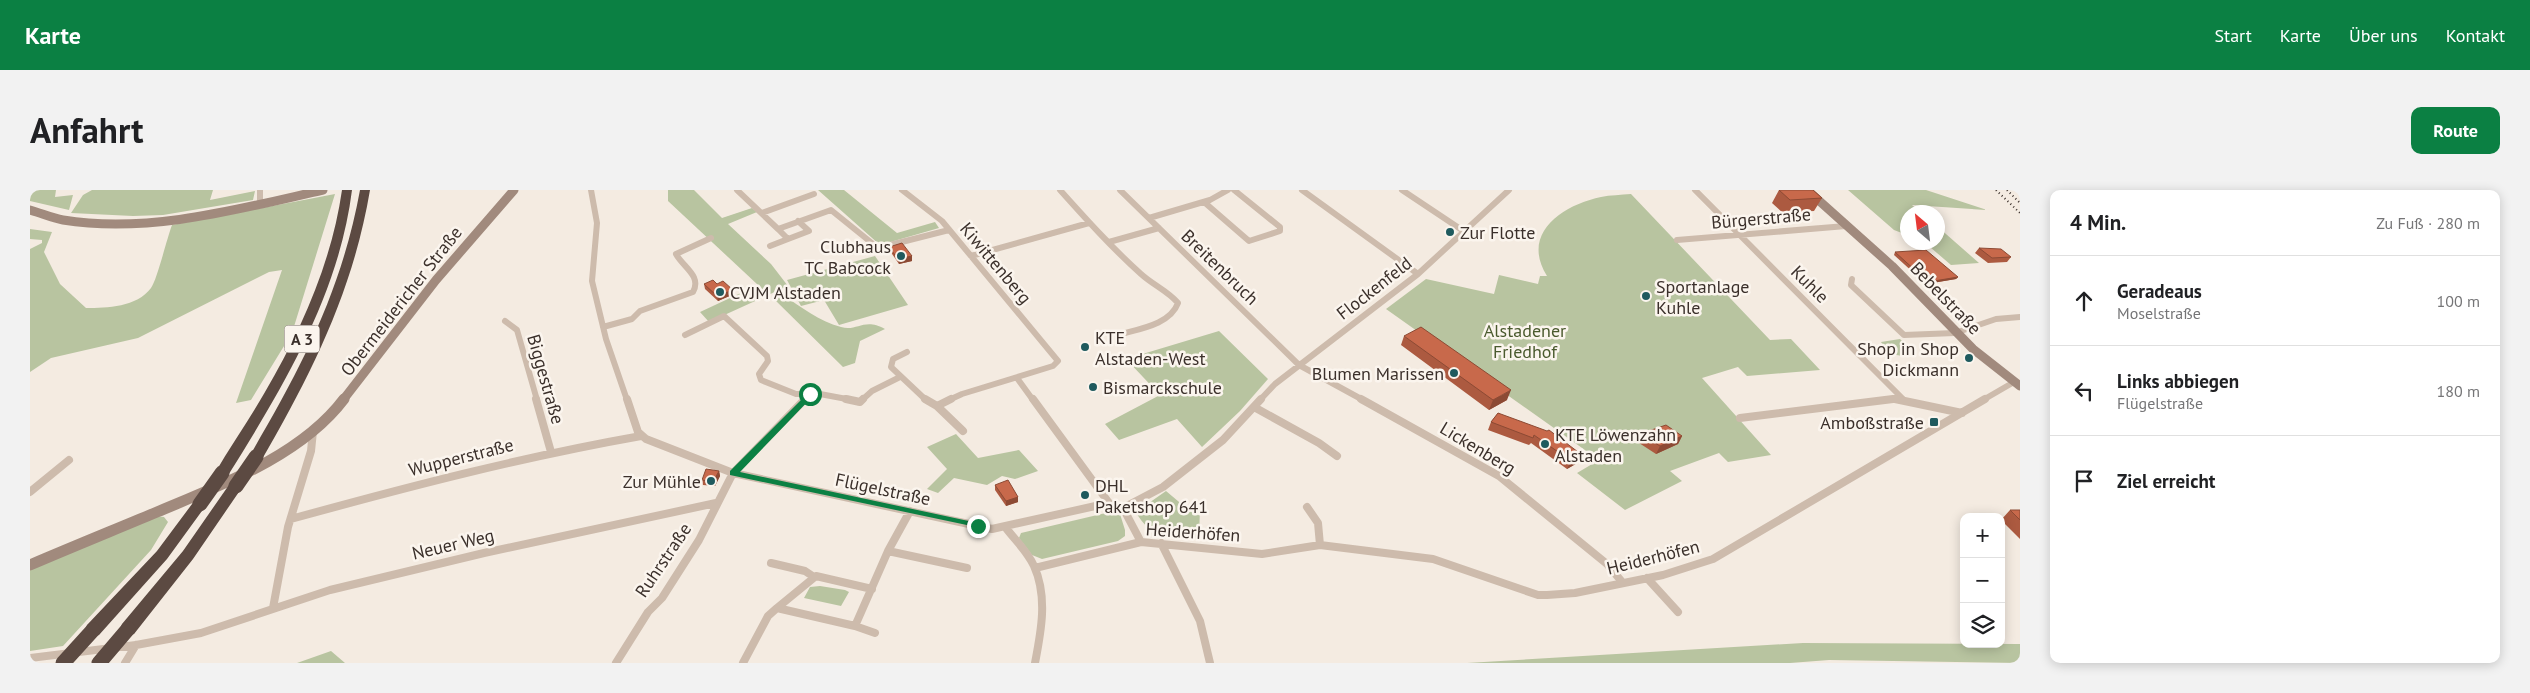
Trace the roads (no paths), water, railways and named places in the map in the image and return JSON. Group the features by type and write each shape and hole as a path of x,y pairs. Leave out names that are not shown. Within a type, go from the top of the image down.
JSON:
{"highway":[{"name":"A 3","path":"63,663 162,555 222,473 275,390 304,334 327,275 347,190"},
{"name":"A 3","path":"99,663 188,555 256,458 293,396 325,333 346,274 365,190"}],"street":[{"path":"260,190 260,203"},
{"path":"30,210 47,218 103,224 167,220 323,190"},
{"name":"Obermeidericher Straße","path":"30,565 220,486 290,448 313,431 336,410 436,280 514,190"},
{"path":"591,190 598,223 592,281 612,357 641,436"},
{"path":"737,190 788,239"},
{"name":"Kiwittenberg","path":"902,190 938,218 949,230 1058,363 1017,378"},
{"path":"1060,190 1090,223 1147,279 1168,293 1178,303 1174,312 1153,324 1118,335"},
{"name":"Breitenbruch","path":"1120,190 1299,365"},
{"path":"1149,218 1204,202 1228,190"},
{"path":"1204,202 1249,241 1280,231 1280,227 1234,190"},
{"path":"1302,190 1418,274"},
{"path":"1402,190 1465,232"},
{"name":"Flockenfeld","path":"1123,508 1163,487 1223,440 1276,384 1418,274 1510,190"},
{"name":"Kuhle","path":"1695,190 1904,400"},
{"name":"Bebelstraße","path":"1807,190 1904,277 1956,333 2017,384"},
{"path":"762,213 814,194"},
{"path":"778,229 825,211 833,211 878,248 949,230"},
{"path":"770,246 809,231 798,221"},
{"path":"971,256 1090,223"},
{"name":"Bürgerstraße","path":"1677,240 1846,226"},
{"path":"1109,242 1159,228"},
{"path":"603,327 632,319 640,311 693,292 697,286 696,279 676,254 711,238"},
{"path":"1852,279 1851,285 1904,335 1956,333 1996,320 2020,317"},
{"path":"685,334 724,316 767,356 767,363 759,374 761,380 796,394 820,394 860,402 872,391 900,377"},
{"name":"Biggestraße","path":"505,321 516,328 551,452"},
{"path":"908,352 891,362 891,367 929,403 937,406 963,431"},
{"name":"Lickenberg","path":"1299,365 1499,476 1607,564 1623,583"},
{"path":"937,406 962,394 1006,379 1017,378 1109,503 1123,508 1141,542"},
{"name":"Heiderhöfen","path":"1035,568 1141,542 1262,554 1320,545 1405,554 1433,559 1538,595 1562,595 1685,570 1713,559 1962,413 2017,384"},
{"name":"Ruhrstraße","path":"616,663 648,612 662,598 699,540 716,503 733,473 810,394"},
{"path":"1740,418 1886,400 1904,400 1962,413"},
{"path":"1254,407 1319,443 1337,456"},
{"path":"273,608 295,498 311,451 313,431"},
{"name":"Wupperstraße","path":"291,519 441,478 551,452 641,436"},
{"name":"Flügelstraße","path":"641,436 733,473 986,528 1006,528 1016,523 1109,503"},
{"path":"30,492 69,460"},
{"name":"Neuer Weg","path":"30,658 136,645 201,633 330,590 466,557 716,503"},
{"path":"1307,508 1318,523 1320,545"},
{"path":"855,626 888,551 910,511"},
{"path":"1006,528 1035,568 1042,615 1035,663"},
{"path":"1160,544 1200,621 1210,663"},
{"path":"888,551 967,568"},
{"path":"771,563 805,571 814,576 872,589"},
{"path":"743,663 768,616 814,576"},
{"path":"1647,578 1678,612"},
{"path":"777,608 855,626 875,633"},
{"path":"125,663 136,645"}],"railway":[{"path":"1996,190 2020,213"},
{"path":"2007,190 2020,203"}],"place":[{"name":"Zur Flotte","path":"1450,232"},
{"name":"Clubhaus TC Babcock","path":"901,256"},
{"name":"CVJM Alstaden","path":"720,292"},
{"name":"Sportanlage Kuhle","path":"1646,296"},
{"name":"KTE Alstaden-West","path":"1085,347"},
{"name":"Shop in Shop Dickmann","path":"1969,358"},
{"name":"Blumen Marissen","path":"1454,373"},
{"name":"Bismarckschule","path":"1093,387"},
{"name":"Amboßstraße","path":"1934,422"},
{"name":"KTE Löwenzahn Alstaden","path":"1545,444"},
{"name":"Zur Mühle","path":"711,481"},
{"name":"DHL Paketshop 641","path":"1085,495"}],"park label":[{"name":"Alstadener Friedhof","path":"1525,340"}]}
